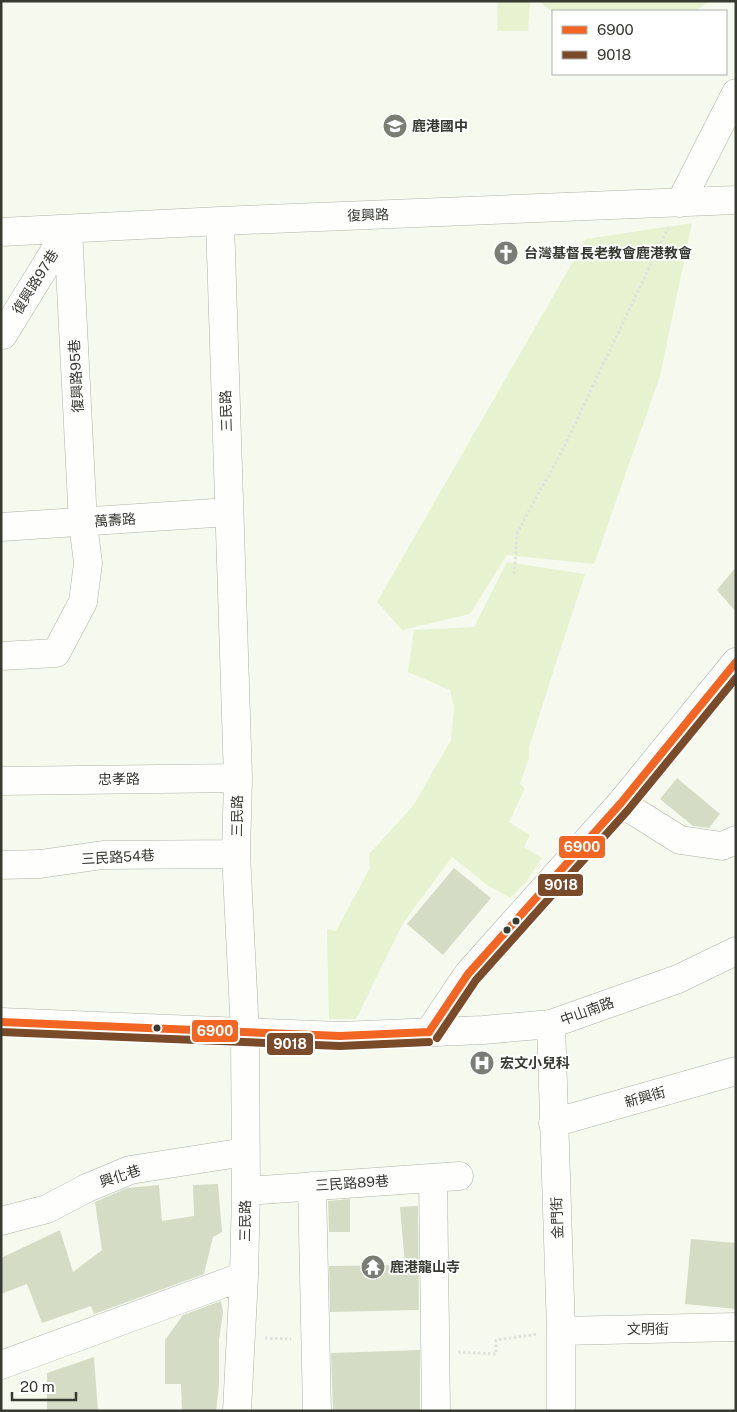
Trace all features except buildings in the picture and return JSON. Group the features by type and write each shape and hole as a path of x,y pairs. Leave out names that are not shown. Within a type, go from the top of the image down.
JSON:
{"street":[{"path":"680,203 736,93"},
{"name":"復興路","path":"1,232 736,200"},
{"name":"三民路","path":"220,221 238,778 236,854 245,1033 246,1191 237,1411"},
{"name":"復興路97巷","path":"3,335 68,229"},
{"name":"復興路95巷","path":"1,656 56,653 83,602 88,563 83,523 68,229"},
{"name":"萬壽路","path":"1,527 229,512"},
{"path":"429,1032 468,974 621,803 736,662"},
{"name":"忠孝路","path":"1,781 238,778"},
{"path":"621,803 680,840 722,846 736,840"},
{"name":"三民路54巷","path":"1,865 40,864 103,855 236,854"},
{"name":"中山南路","path":"1,1022 340,1036 483,1030 551,1024 678,979 736,951"},
{"name":"金門街","path":"551,1024 561,1331 561,1411"},
{"name":"新興街","path":"554,1124 736,1071"},
{"name":"興化巷","path":"1,1221 47,1209 87,1188 130,1170 245,1152"},
{"name":"三民路89巷","path":"246,1191 446,1177 435,1351"},
{"path":"312,1186 317,1411"},
{"path":"1,1365 244,1276"},
{"name":"文明街","path":"561,1331 736,1327"},
{"path":"435,1351 436,1411"}],"path":[{"path":"514,574 517,533 563,449 680,203"},
{"path":"435,1351 496,1354 496,1340 561,1331"},
{"path":"256,1338 296,1340"}],"green space":[{"path":"498,1 530,1 528,31 497,31"},
{"path":"541,1 709,1 697,10 552,11 543,5"},
{"path":"692,223 660,376 594,564 507,555 470,614 402,630 377,602 586,239"},
{"path":"507,562 585,574 529,748 529,758 520,784 525,788 509,822 530,835 524,847 542,858 526,882 510,898 486,884 452,857 403,923 356,1019 329,1019 327,929 336,931 370,868 369,854 413,806 451,740 454,708 450,690 408,672 414,630 474,627"}],"transit line":[{"name":"6900","path":"429,1032 468,974 621,803 736,662"},
{"name":"9018","path":"437,1038 476,980 628,810 736,678"},
{"name":"6900","path":"1,1022 340,1036 429,1032"},
{"name":"9018","path":"1,1032 340,1046 429,1042"}],"place":[{"name":"鹿港國中","path":"395,126"},
{"name":"台灣基督長老教會鹿港教會","path":"506,253"},
{"name":"宏文小兒科","path":"482,1063"},
{"name":"鹿港龍山寺","path":"373,1267"}]}
